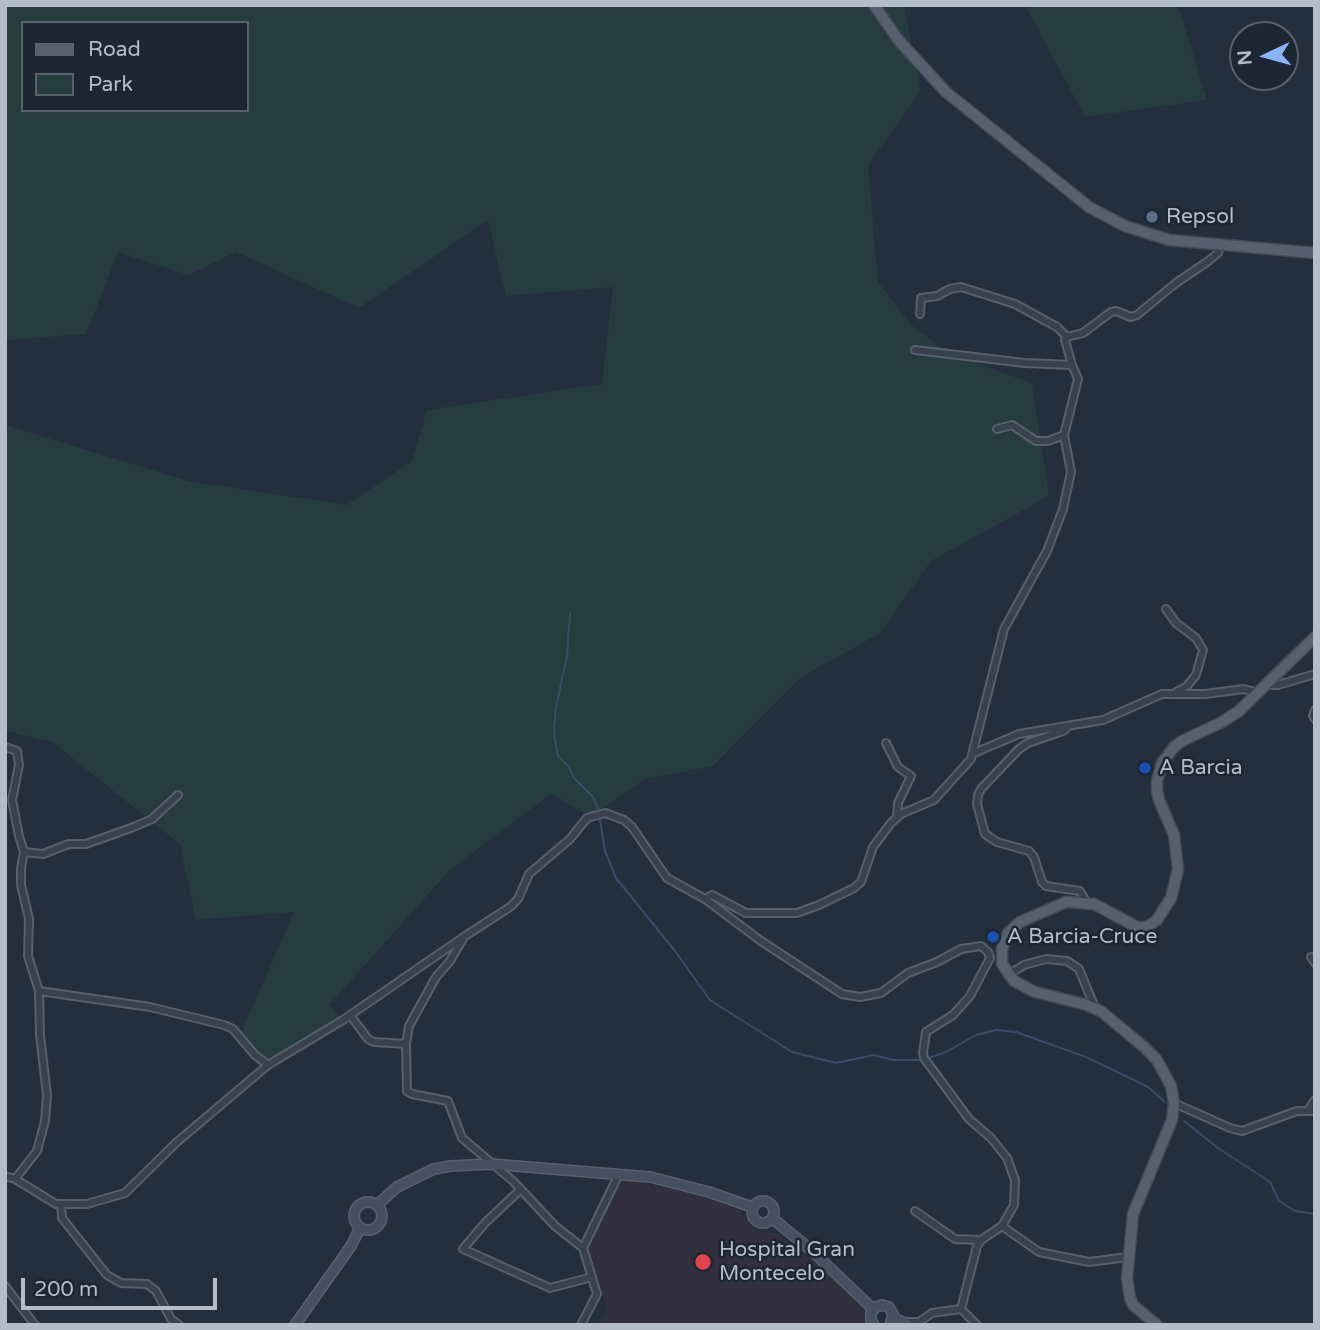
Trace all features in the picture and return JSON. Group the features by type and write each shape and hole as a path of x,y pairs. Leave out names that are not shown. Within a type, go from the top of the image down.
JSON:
{"main road":[{"path":"874,5 900,42 946,92 1089,207 1125,226 1170,240 1315,253"},
{"path":"1157,1325 1140,1311 1130,1298 1128,1257 1133,1214 1169,1131 1174,1103 1171,1086 1157,1060 1132,1034 1095,1008 1023,987 1008,975 1002,964 1002,949 1013,927 1031,915 1056,905 1077,901 1104,909 1124,923 1137,928 1147,927 1157,920 1171,898 1178,869 1174,835 1157,791 1162,763 1174,747 1231,716 1315,636"}],"street":[{"path":"1067,337 1083,333 1116,310 1131,317 1137,315 1218,253 1221,244"},
{"path":"920,314 922,298 937,296 961,287 1016,304 1051,323 1067,337"},
{"path":"705,899 712,895 736,909 756,914 797,913 810,910 854,888 861,881 873,847 897,817 934,800 971,759 1004,629 1047,551 1063,509 1071,472 1064,435 1071,403 1078,387 1077,374 1065,340 1067,337"},
{"path":"915,350 1025,363 1072,365"},
{"path":"997,429 1012,425 1036,441 1048,441 1064,435"},
{"path":"1167,609 1176,623 1196,638 1203,650 1196,675 1186,686 1173,694"},
{"path":"972,754 1019,734 1103,720 1154,696 1261,689 1315,674"},
{"path":"1315,710 1312,716 1315,719"},
{"path":"1068,727 1036,739 1019,749 981,789 977,804 985,834 997,842 1029,852 1046,886 1080,891 1087,902"},
{"path":"886,743 898,767 911,776 898,803 897,817"},
{"path":"5,747 17,751 19,765 12,800 24,852 21,885 29,919 28,956 39,992 40,1035 47,1095 46,1121 37,1150 15,1179"},
{"path":"24,852 55,851 69,845 86,844 131,828 152,819 178,795"},
{"path":"5,1177 15,1179 56,1205 95,1203 125,1193 177,1142 268,1065 306,1045 510,907 518,899 529,874 570,839 587,818 605,813 624,820 632,827 667,878 677,886 705,899 761,941 842,994 872,996 881,993 908,974 961,949 985,947 990,958 970,996 953,1015 926,1032 923,1054 969,1119 991,1138 1007,1158 1015,1180 1014,1205 1002,1226 981,1240 975,1252 961,1310"},
{"path":"465,936 450,961 436,977 409,1026 407,1091 448,1101 462,1138 513,1181 555,1226 583,1248 596,1298 580,1325"},
{"path":"1008,975 1024,965 1046,958 1067,961 1079,969 1095,1008"},
{"path":"39,992 150,1007 224,1025 233,1029 254,1055 268,1065"},
{"path":"350,1015 368,1039 374,1042 407,1044"},
{"path":"1174,1103 1242,1131 1281,1115 1311,1110 1315,1100"},
{"path":"377,1205 397,1187 434,1169 491,1164 650,1177 709,1192 752,1208"},
{"path":"583,1248 619,1174"},
{"path":"520,1189 463,1249 550,1288 592,1277"},
{"path":"761,1201 768,1202 774,1211 772,1218 767,1223 759,1223 752,1215 752,1208 761,1201"},
{"path":"364,1202 377,1205 382,1213 381,1223 374,1229 360,1228 354,1220 356,1207 364,1202"},
{"path":"61,1204 62,1218 107,1275 121,1283 147,1284 156,1291 171,1318 179,1325"},
{"path":"915,1211 955,1239 981,1240"},
{"path":"772,1218 811,1250 873,1309"},
{"path":"1002,1226 1039,1252 1089,1262 1128,1257"},
{"path":"295,1325 351,1246 360,1228"},
{"path":"5,1286 34,1325"},
{"path":"874,1325 870,1316 873,1309 879,1305 891,1310 898,1322 925,1321 939,1312 961,1310 977,1325"}],"shaded area":[{"name":"Hospital Gran Montecelo","path":"621,1179 691,1193 740,1210 755,1231 775,1233 834,1276 866,1308 873,1325 593,1325 608,1315 587,1247"}],"green space":[{"path":"5,5 904,5 921,91 868,165 878,282 911,325 949,354 1032,383 1049,496 931,561 880,633 800,678 713,766 646,779 590,817 551,794 449,871 329,1005 343,1020 268,1065 236,1044 294,912 196,920 180,844 52,742 5,731 5,425 188,481 347,505 412,461 427,410 602,384 613,287 506,296 488,220 359,308 236,252 188,275 118,252 86,334 8,340 5,338"},
{"path":"1025,5 1178,5 1207,100 1085,117"}],"waterway":[{"path":"570,613 567,656 556,707 554,732 558,756 568,766 574,778 593,797 598,809"},
{"path":"600,820 605,851 616,878 675,951 710,1000 792,1052 836,1063 874,1055 893,1060 919,1060"},
{"path":"929,1058 976,1035 996,1030 1016,1032 1086,1057 1148,1087 1165,1102"},
{"path":"1184,1121 1218,1148 1270,1182 1279,1201 1295,1211 1315,1214"}],"place":[{"name":"Repsol","path":"1152,217"},
{"name":"A Barcia","path":"1145,768"},
{"name":"A Barcia-Cruce","path":"993,937"},
{"name":"Hospital Gran Montecelo","path":"703,1262"}]}
